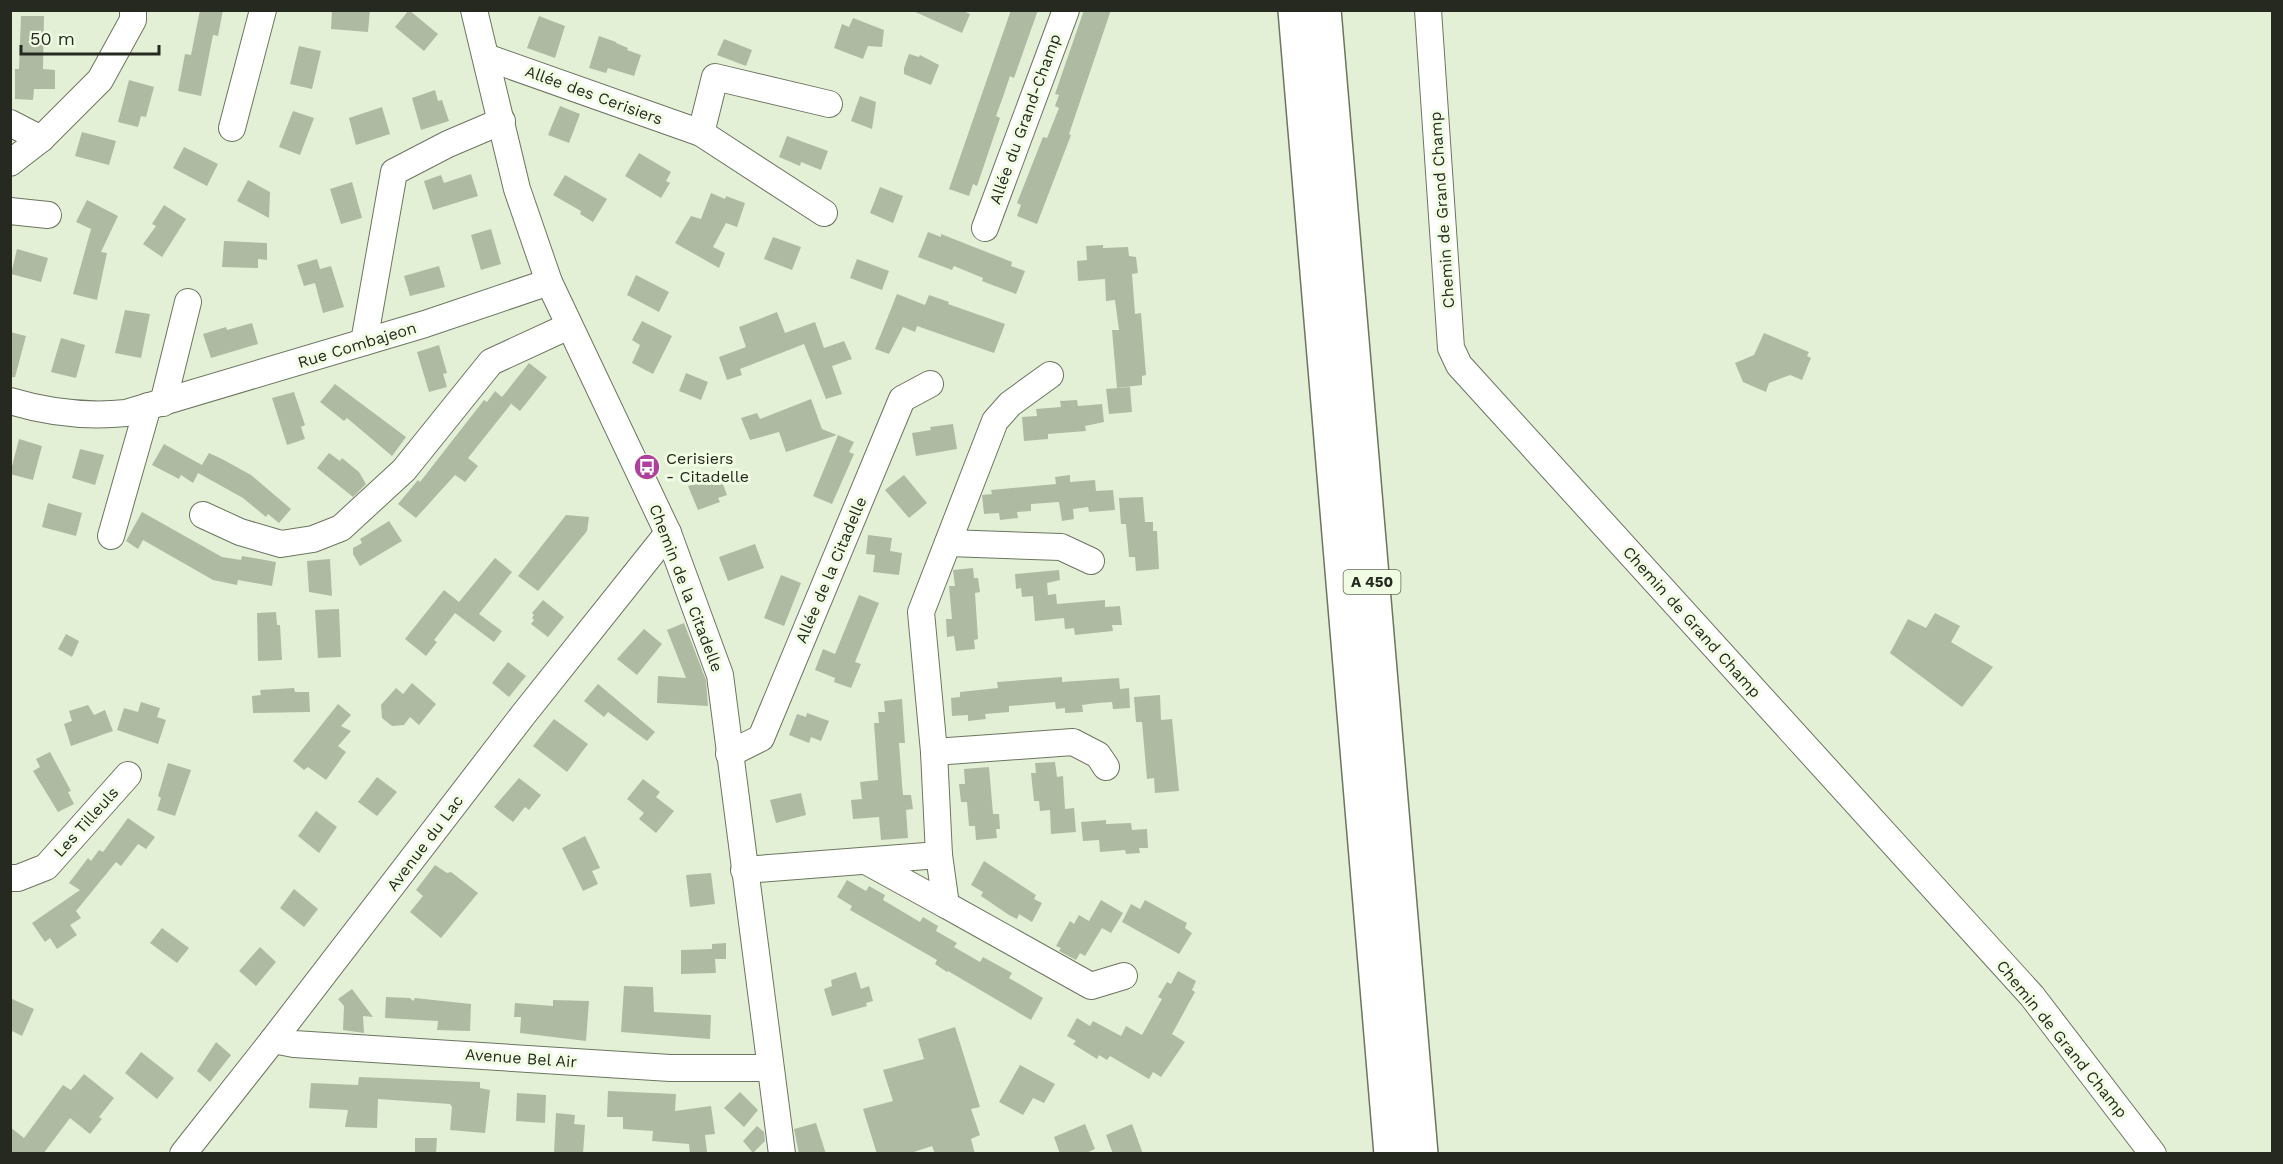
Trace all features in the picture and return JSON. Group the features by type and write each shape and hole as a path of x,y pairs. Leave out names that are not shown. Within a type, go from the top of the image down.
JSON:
{"highway":[{"name":"A 450","path":"1295,10 1391,1154"},
{"name":"A 450","path":"1324,10 1421,1154"}],"street":[{"path":"10,163 41,139 100,80 133,20 133,10"},
{"path":"232,128 262,10"},
{"name":"Chemin de la Citadelle","path":"474,10 517,189 549,282 668,533 720,675 782,1154"},
{"name":"Allée du Grand-Champ","path":"985,228 1066,10"},
{"name":"Chemin de Grand Champ","path":"1428,10 1451,348 1459,365 2032,996 2153,1154"},
{"name":"Allée des Cerisiers","path":"486,57 701,133 824,213"},
{"path":"701,133 715,77 829,104"},
{"path":"364,342 394,172 448,144 502,121"},
{"path":"10,123 41,139"},
{"path":"10,211 48,215"},
{"name":"Rue Combajeon","path":"10,401 62,414 96,416 126,413 425,324 549,282"},
{"path":"111,536 188,302"},
{"path":"203,515 240,531 281,544 313,539 341,528 404,470 491,362 569,326"},
{"path":"946,905 939,855 934,752 921,612 995,421 1010,404 1050,375"},
{"name":"Allée de la Citadelle","path":"729,754 761,738 902,399 930,384"},
{"name":"Avenue du Lac","path":"183,1154 273,1041 516,724 668,533"},
{"path":"948,543 1061,547 1091,561"},
{"path":"934,752 1073,742 1098,755 1106,767"},
{"name":"Les Tilleuls","path":"10,878 18,878 46,867 128,775"},
{"path":"744,870 939,855"},
{"path":"866,861 1091,986 1124,976"},
{"name":"Avenue Bel Air","path":"273,1041 670,1068 770,1068"}],"building":[{"path":"200,10 223,10 218,36 213,35 201,96 178,91 185,54 191,55"},
{"path":"332,10 370,10 368,32 331,29"},
{"path":"409,10 438,34 424,51 395,27"},
{"path":"911,10 961,10 970,14 962,33"},
{"path":"1011,10 1038,10 1014,78 1010,76 996,116 1000,118 977,186 973,184 969,196 949,189"},
{"path":"1084,10 1111,10 1069,134 1071,135 1037,224 1017,216 1021,205 1017,203 1043,137 1047,138 1059,108 1055,106 1059,95 1055,94"},
{"path":"21,16 44,16 43,69 55,70 55,89 34,89 33,100 15,99 15,69 19,69"},
{"path":"539,16 565,26 555,58 527,48"},
{"path":"853,18 884,30 882,47 868,46 863,59 834,48 842,24 849,27"},
{"path":"599,36 641,55 634,76 608,68 606,73 589,68"},
{"path":"724,39 752,50 746,66 717,55"},
{"path":"299,46 321,51 312,89 290,84"},
{"path":"909,54 919,57 920,55 939,65 931,85 904,74"},
{"path":"129,80 154,87 146,117 141,116 138,127 118,122"},
{"path":"435,90 438,101 442,100 449,121 421,130 412,98"},
{"path":"860,96 876,102 872,129 851,121"},
{"path":"560,106 580,114 569,143 548,135"},
{"path":"382,107 390,134 356,145 349,118"},
{"path":"293,111 314,118 300,155 279,147"},
{"path":"82,132 116,141 109,165 75,156"},
{"path":"787,136 828,151 821,170 801,162 800,166 779,157"},
{"path":"184,147 218,164 207,186 173,168"},
{"path":"639,153 671,172 666,181 670,183 661,198 625,176"},
{"path":"471,174 478,196 433,210 424,181 441,175 444,183"},
{"path":"565,175 607,199 593,222 580,214 581,211 553,195"},
{"path":"248,180 270,192 269,218 237,201"},
{"path":"352,182 362,218 341,224 330,189"},
{"path":"880,187 903,196 893,223 870,213"},
{"path":"711,193 725,199 726,196 745,203 737,227 726,223 713,247 725,253 719,268 675,243 691,216 701,219"},
{"path":"87,200 118,216 101,252 107,253 97,300 73,294 91,229 76,222"},
{"path":"164,205 186,219 162,257 143,244 156,226 152,224"},
{"path":"491,229 501,264 481,270 471,235"},
{"path":"928,232 941,237 941,234 1012,262 1011,266 1025,271 1016,294 982,281 983,278 954,266 952,270 918,257"},
{"path":"773,237 801,247 792,270 764,259"},
{"path":"224,241 267,243 267,260 258,259 258,268 222,267"},
{"path":"1103,245 1103,248 1128,247 1129,256 1136,257 1138,273 1132,274 1135,314 1141,313 1146,375 1142,376 1142,385 1117,388 1112,330 1119,330 1115,300 1106,301 1105,279 1078,281 1077,261 1087,260 1086,246"},
{"path":"17,249 48,258 41,282 11,274"},
{"path":"317,259 320,269 331,266 344,307 323,313 315,283 304,286 297,265"},
{"path":"857,259 889,271 882,290 850,278"},
{"path":"439,266 445,287 410,296 404,276"},
{"path":"636,275 669,292 659,312 627,295"},
{"path":"897,294 925,305 929,295 1005,324 994,353 917,326 915,332 903,327 889,354 875,349"},
{"path":"125,310 150,314 141,358 115,353"},
{"path":"777,312 785,333 815,322 824,348 844,341 852,359 832,366 842,394 826,399 804,344 740,369 742,375 727,380 719,357 746,347 739,327"},
{"path":"642,321 672,336 653,374 632,363 640,345 632,340"},
{"path":"252,323 258,344 211,358 203,334"},
{"path":"10,332 26,336 15,377 10,377"},
{"path":"1764,333 1809,352 1807,356 1811,358 1802,380 1790,375 1769,383 1766,392 1743,382 1735,363 1754,355"},
{"path":"61,338 85,345 76,378 51,372"},
{"path":"439,345 447,373 443,374 447,387 429,392 417,352"},
{"path":"529,363 547,377 520,411 509,402 511,404 468,458 478,466 465,482 455,475 416,518 398,504 418,480 420,482 484,400 487,402 495,391 502,397"},
{"path":"686,373 708,382 701,400 679,391"},
{"path":"335,384 406,437 392,456 347,418 344,421 320,402"},
{"path":"1130,387 1132,412 1109,414 1106,389"},
{"path":"294,392 305,425 301,427 305,439 287,445 272,398"},
{"path":"811,399 822,429 837,435 786,452 779,432 750,440 741,418 757,413 760,419"},
{"path":"1077,400 1078,406 1102,404 1104,422 1085,426 1086,431 1048,434 1048,439 1024,441 1022,417 1037,416 1036,409 1061,407 1060,401"},
{"path":"953,424 957,449 916,456 912,433 931,430 930,427"},
{"path":"838,435 854,442 849,452 854,454 832,504 813,496"},
{"path":"19,439 42,446 33,480 10,474"},
{"path":"164,444 202,465 209,453 222,459 251,475 291,509 279,523 268,514 266,517 243,498 198,473 193,483 181,475 179,479 152,465"},
{"path":"80,449 104,455 95,485 72,478"},
{"path":"329,453 340,461 342,458 359,472 366,484 353,497 317,468"},
{"path":"718,471 727,495 718,498 720,502 698,510 688,486 692,485 691,482"},
{"path":"904,475 927,503 909,518 885,490"},
{"path":"1070,475 1070,482 1095,480 1096,491 1113,490 1115,510 1089,512 1088,507 1073,509 1074,519 1062,521 1059,502 1031,504 1031,511 1017,512 1018,518 1000,520 999,513 984,514 982,495 992,494 991,490 1056,484 1055,477"},
{"path":"1143,497 1145,522 1153,522 1153,531 1157,531 1159,569 1136,571 1135,557 1129,557 1126,524 1121,524 1119,498"},
{"path":"48,503 82,513 76,536 42,527"},
{"path":"142,512 222,557 241,560 242,556 276,562 272,586 238,580 237,585 213,580 143,540 138,549 126,541"},
{"path":"566,515 589,517 587,531 538,591 518,576"},
{"path":"389,521 402,541 360,566 353,554 353,548 362,543 360,539"},
{"path":"868,535 892,538 890,551 902,553 899,575 873,572 875,555 866,554"},
{"path":"755,544 764,568 728,581 719,557"},
{"path":"495,558 512,572 479,614 502,631 494,642 455,613 434,640 437,642 426,656 405,639 444,590 459,602"},
{"path":"330,559 332,596 309,592 307,561"},
{"path":"973,568 974,578 978,578 980,592 975,593 978,639 974,640 975,649 956,651 954,636 947,637 946,619 952,619 949,586 955,586 953,570"},
{"path":"1059,570 1060,580 1047,583 1048,595 1056,594 1057,604 1105,600 1105,607 1120,606 1122,625 1112,625 1113,631 1075,635 1074,628 1065,629 1064,618 1035,621 1033,596 1022,597 1021,588 1016,589 1015,574"},
{"path":"781,575 801,583 784,626 764,618"},
{"path":"859,595 879,603 855,662 861,664 851,688 834,682 835,678 815,670 823,649 835,654"},
{"path":"543,600 564,617 548,637 531,624 534,620 532,613"},
{"path":"339,609 341,657 318,658 315,610"},
{"path":"276,612 277,625 280,625 282,660 258,661 257,613"},
{"path":"1935,613 1960,626 1951,642 1993,667 1962,707 1890,653 1908,619 1926,628"},
{"path":"684,623 706,680 708,706 657,703 658,676 686,678 667,630"},
{"path":"644,629 662,644 637,675 617,659"},
{"path":"66,634 79,641 72,657 58,649"},
{"path":"508,662 526,676 509,697 492,683"},
{"path":"1062,677 1062,682 1119,678 1120,689 1129,688 1130,708 1113,709 1112,702 1097,703 1082,705 1083,712 1065,713 1065,708 1056,709 1055,702 1009,706 1009,712 985,714 986,719 968,721 968,715 952,716 951,698 960,697 960,692 998,688 997,682"},
{"path":"412,683 436,704 419,725 410,717 404,725 392,726 382,718 381,705 396,688 403,694"},
{"path":"598,684 655,732 647,741 608,712 604,717 584,701"},
{"path":"294,688 295,692 309,692 310,712 253,713 252,696 261,695 260,690"},
{"path":"1160,695 1161,720 1172,719 1179,791 1155,793 1154,778 1147,779 1142,722 1136,722 1134,697"},
{"path":"902,699 905,743 899,743 903,795 911,795 913,809 906,810 908,838 881,840 879,817 853,819 851,800 862,799 860,782 878,780 874,723 879,723 878,712 885,712 884,701"},
{"path":"141,702 160,708 157,717 166,720 158,744 117,730 124,708 138,712"},
{"path":"338,704 351,715 341,726 351,731 338,746 346,752 326,780 308,767 304,770 293,761"},
{"path":"88,705 94,715 105,710 113,731 71,746 64,724 72,721 69,711"},
{"path":"807,713 829,721 821,741 811,737 809,743 789,735 797,714 806,717"},
{"path":"554,719 588,744 567,772 533,746"},
{"path":"50,752 71,791 68,792 74,804 58,812 33,771 40,767 36,759"},
{"path":"1055,762 1057,777 1063,776 1065,809 1074,808 1076,832 1051,834 1050,810 1040,811 1039,801 1034,801 1031,773 1036,773 1035,763"},
{"path":"168,763 191,770 175,816 157,810 161,798 158,796"},
{"path":"989,767 993,814 999,814 1000,829 996,829 997,838 976,840 975,826 969,826 967,802 961,802 959,784 965,784 964,769"},
{"path":"377,777 397,792 377,816 358,802"},
{"path":"519,778 541,795 529,810 525,807 513,822 494,807"},
{"path":"643,779 660,792 656,797 674,811 656,833 639,819 644,813 627,799"},
{"path":"801,793 806,815 776,823 770,800"},
{"path":"316,811 337,827 319,853 298,836"},
{"path":"128,818 155,837 146,849 138,844 121,866 116,862 76,911 81,918 70,925 77,935 57,949 50,938 45,942 32,923 80,890 69,883 88,858 91,861 99,850 103,852"},
{"path":"1106,820 1106,824 1131,823 1132,830 1147,829 1148,848 1139,848 1140,853 1126,854 1125,850 1100,852 1099,840 1083,841 1081,822"},
{"path":"585,836 600,868 592,871 598,884 583,891 562,848"},
{"path":"984,861 1036,895 1034,899 1042,903 1032,922 1019,914 1017,919 1009,915 981,896 983,892 971,885"},
{"path":"435,865 447,873 451,872 478,893 441,938 410,912 423,896 416,890"},
{"path":"711,873 715,904 690,907 686,875"},
{"path":"847,880 866,891 869,886 885,895 883,900 920,922 923,917 938,926 936,931 957,943 954,947 980,962 983,957 1012,973 1009,978 1043,998 1031,1020 947,972 935,964 937,960 850,910 852,906 837,897"},
{"path":"294,889 318,909 304,927 280,908"},
{"path":"1101,900 1123,913 1111,933 1102,928 1085,956 1080,953 1076,960 1059,951 1061,948 1056,946 1070,921 1074,924 1079,915 1089,921"},
{"path":"1145,900 1187,923 1185,928 1192,933 1179,954 1122,922 1131,904 1140,909"},
{"path":"162,928 189,948 177,963 150,943"},
{"path":"726,943 726,959 715,959 716,973 681,974 681,950 712,949 712,944"},
{"path":"260,947 276,962 256,986 239,971"},
{"path":"1178,971 1196,981 1192,990 1195,992 1172,1034 1185,1042 1161,1077 1153,1072 1149,1079 1110,1056 1107,1060 1099,1055 1097,1059 1073,1044 1076,1041 1067,1036 1077,1018 1090,1026 1093,1021 1121,1036 1126,1026 1142,1035 1162,999 1158,997 1167,982 1171,984"},
{"path":"856,972 861,989 869,986 873,1001 866,1003 867,1006 832,1016 824,989 832,986 831,980"},
{"path":"624,986 653,987 654,1012 711,1015 710,1039 621,1032"},
{"path":"352,989 373,1017 363,1016 364,1033 343,1030 344,1006 338,999"},
{"path":"386,997 471,1004 470,1031 437,1030 438,1021 385,1018"},
{"path":"10,998 34,1009 22,1036 10,1030"},
{"path":"553,1000 589,1001 586,1041 520,1033 521,1017 514,1017 515,1003 553,1006"},
{"path":"955,1027 980,1107 971,1109 980,1135 971,1139 975,1154 935,1154 932,1146 908,1154 877,1154 863,1109 893,1101 883,1070 924,1059 918,1039"},
{"path":"216,1042 231,1055 210,1082 197,1071"},
{"path":"141,1052 174,1078 157,1099 125,1073"},
{"path":"1020,1065 1055,1084 1044,1103 1033,1098 1023,1115 999,1102"},
{"path":"84,1074 114,1098 99,1117 102,1119 90,1134 70,1118 43,1154 10,1154 10,1127 24,1138 63,1085 71,1090"},
{"path":"359,1077 480,1082 480,1088 490,1090 485,1133 450,1130 452,1107 450,1104 378,1099 377,1128 345,1127 348,1110 309,1108 311,1083 358,1085"},
{"path":"608,1091 676,1094 675,1111 711,1106 715,1134 705,1135 707,1152 690,1154 689,1144 652,1141 653,1131 623,1129 623,1117 607,1117"},
{"path":"740,1092 758,1110 744,1127 724,1108"},
{"path":"517,1093 546,1095 545,1123 516,1121"},
{"path":"556,1113 575,1115 574,1124 585,1125 583,1154 554,1154"},
{"path":"816,1123 826,1154 799,1154 794,1129"},
{"path":"1085,1124 1095,1149 1084,1154 1060,1154 1054,1137"},
{"path":"1132,1124 1143,1154 1113,1154 1106,1135"},
{"path":"757,1126 764,1132 765,1141 753,1153 743,1141"},
{"path":"415,1138 437,1138 436,1154 415,1154"}],"place":[{"name":"Cerisiers - Citadelle","path":"647,467"}]}
